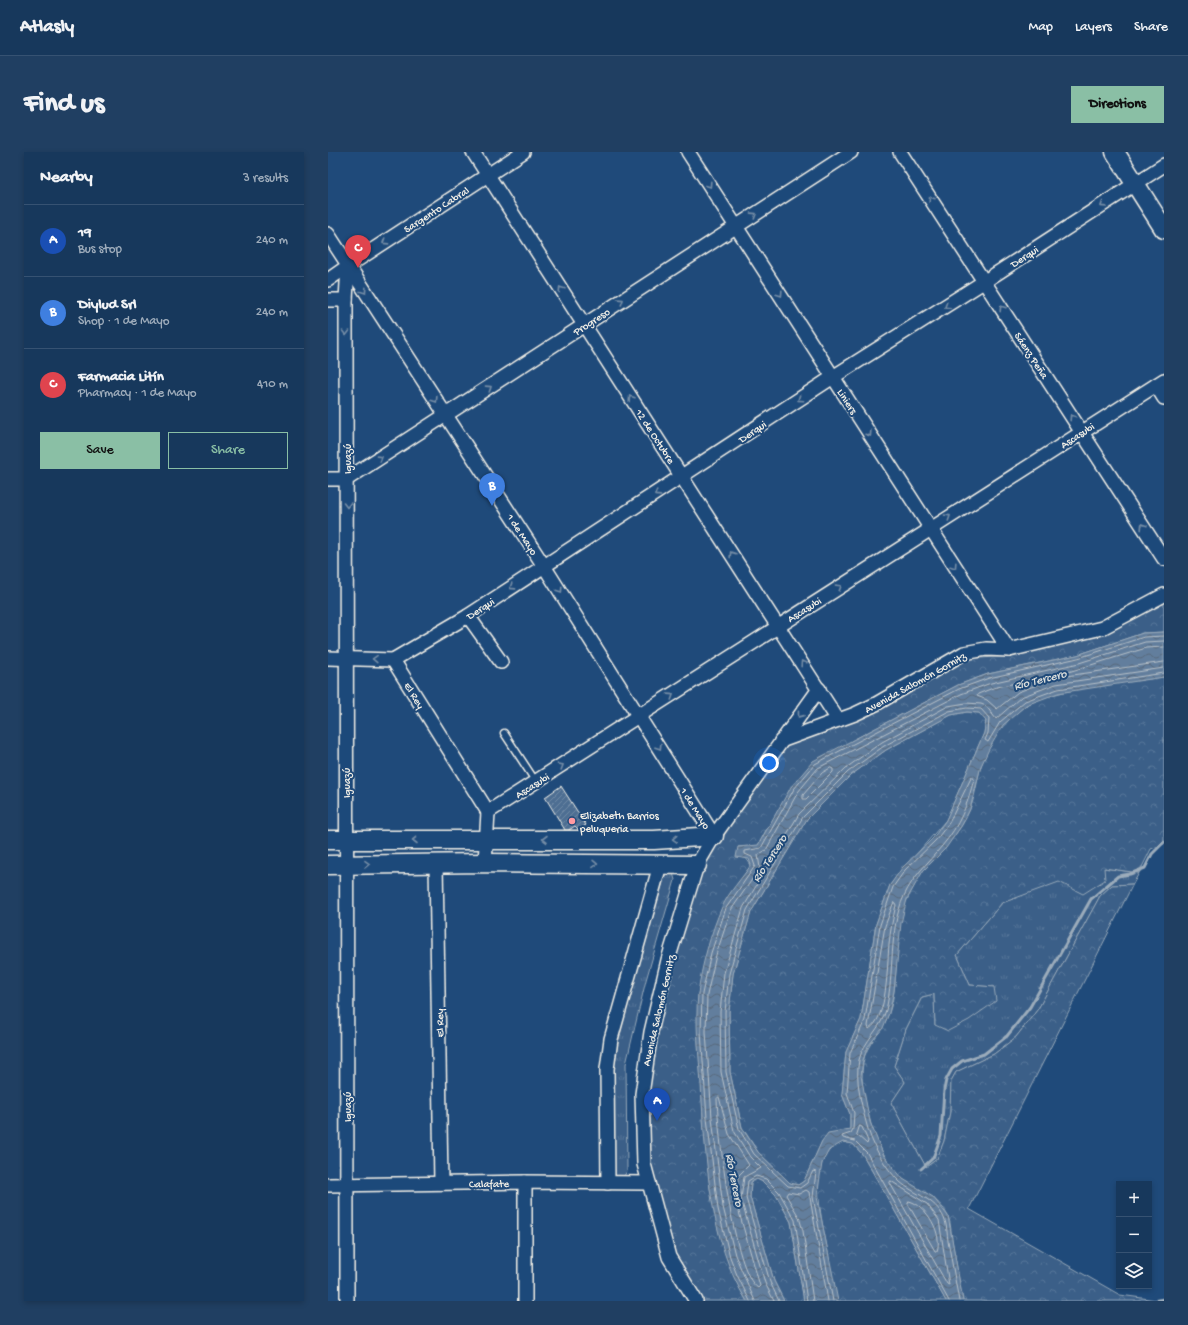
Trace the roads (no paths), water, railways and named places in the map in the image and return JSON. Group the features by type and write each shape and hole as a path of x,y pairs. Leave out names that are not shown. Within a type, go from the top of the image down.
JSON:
{"main road":[{"path":"1115,152 1164,228"},
{"path":"328,840 654,840 714,836"},
{"path":"337,865 485,863 697,865"}],"street":[{"name":"12 de Octubre","path":"473,152 838,720"},
{"name":"Sargento Cabral","path":"328,280 523,152"},
{"name":"Liniers","path":"688,152 1009,650"},
{"name":"Progreso","path":"347,479 851,152"},
{"name":"Sáenz Peña","path":"900,152 1164,559"},
{"name":"Derqui","path":"393,660 468,616 833,377 1164,165"},
{"name":"1 de Mayo","path":"328,234 544,566 640,716 714,836"},
{"name":"Iguazú","path":"347,1301 347,1185 337,865 346,840 346,300 348,266"},
{"path":"328,300 346,300"},
{"path":"1160,383 1164,398"},
{"name":"Ascasubi","path":"488,812 640,716 778,625 1160,383"},
{"path":"328,479 347,479"},
{"name":"Avenida Salomón Gornitz","path":"781,741 876,704 964,653 986,649 1009,650 1102,628 1164,595"},
{"path":"468,616 501,662"},
{"path":"328,658 393,660"},
{"name":"El Rey","path":"393,660 488,812"},
{"name":"Avenida Salomón Gornitz","path":"696,1301 669,1257 644,1164 642,1094 644,1069 651,1032 668,960 697,865 714,836 819,689"},
{"path":"485,863 485,839 488,812"},
{"name":"El Rey","path":"436,863 441,1183"},
{"path":"608,1183 607,1069 611,1039 660,865"},
{"path":"525,1182 525,1301"},
{"name":"Calafate","path":"328,1185 525,1182 649,1183"}],"lane":[{"path":"504,733 536,782"}],"water":[{"name":"Río Tercero","path":"1164,632 1164,677 1058,693 1026,705 1003,725 981,766 970,809 962,825 946,848 923,871 907,899 901,923 894,991 889,1013 883,1028 868,1046 863,1060 861,1076 870,1122 884,1156 903,1179 933,1197 948,1216 963,1301 946,1301 863,1155 853,1144 843,1142 829,1150 822,1163 817,1197 838,1301 804,1301 791,1222 776,1195 763,1182 757,1179 751,1182 750,1197 774,1281 784,1301 747,1301 734,1278 724,1253 711,1197 707,1168 697,1028 699,984 710,938 725,901 751,865 749,859 736,857 738,847 758,845 791,787 813,761 958,685 988,674 1077,655 1143,633","holes":["967,712 979,713 986,721 984,733 946,820 933,838 902,868 890,885 876,924 861,1019 846,1052 842,1094 850,1114 850,1129 828,1133 822,1141 804,1181 798,1185 790,1183 758,1152 742,1128 730,1072 729,1012 733,974 751,912 807,819 851,775 886,750 951,715"]}],"waterway":[{"path":"921,1169 933,1158 941,1136 944,1090 946,1080 952,1069 962,1061 984,1054 1007,1036 1030,1007 1091,899 1118,876 1130,874 1145,868 1152,854 1164,842"},
{"path":"1152,1301 1164,1299"}],"place":[{"name":"Farmacia Litín","path":"358,268"},
{"name":"Diylud Srl","path":"492,506"},
{"name":"Elizabeth Barrios peluqueria","path":"572,821"},
{"name":"19","path":"657,1121"}]}
